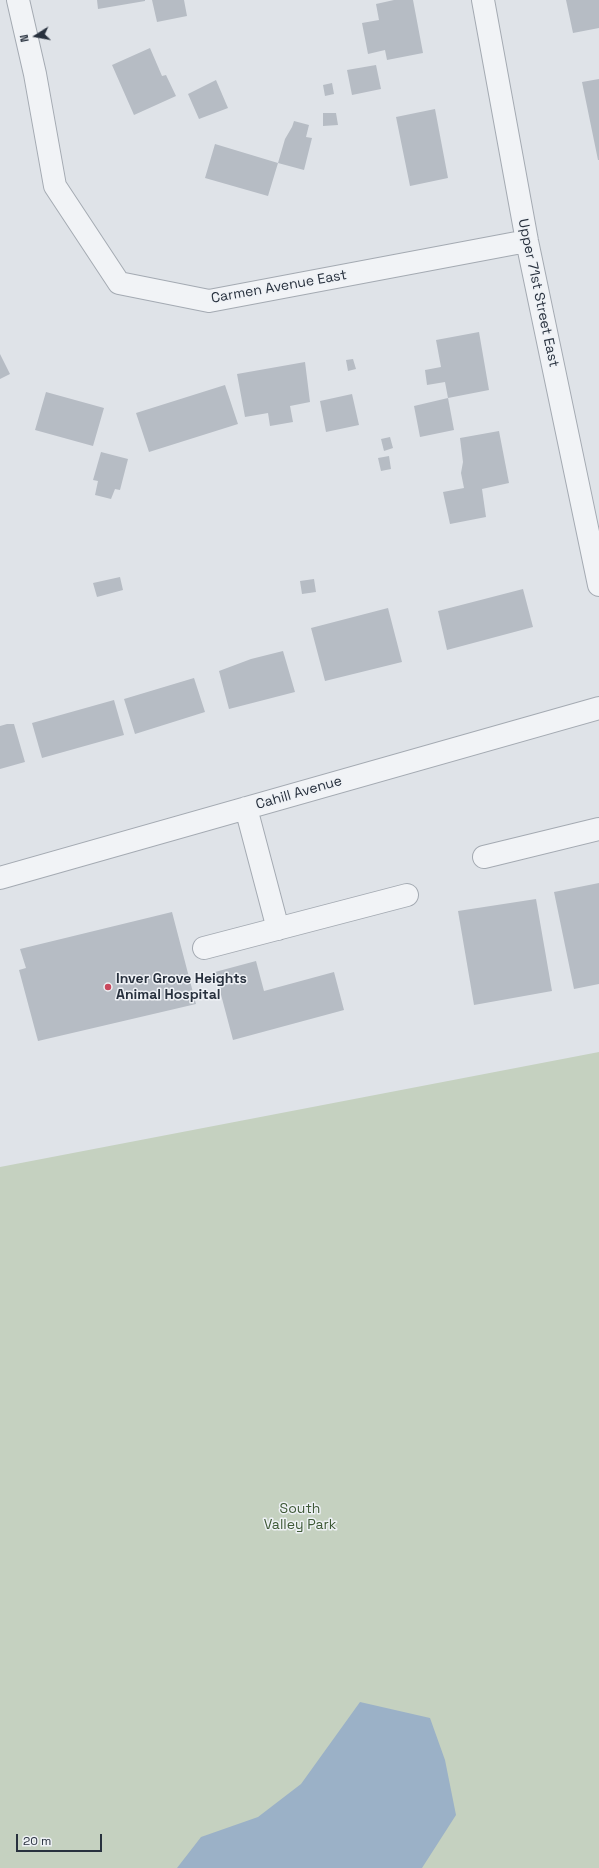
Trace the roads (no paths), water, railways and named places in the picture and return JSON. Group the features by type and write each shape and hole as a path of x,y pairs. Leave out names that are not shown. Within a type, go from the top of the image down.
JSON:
{"street":[{"name":"Carmen Avenue East","path":"18,0 35,74 55,186 119,283 209,302 527,241"},
{"name":"Upper 71st Street East","path":"483,0 527,241 599,585"},
{"name":"Cahill Avenue","path":"0,878 599,708"},
{"path":"246,808 278,929"},
{"path":"484,857 599,829"},
{"path":"204,948 407,895"}],"water":[{"path":"360,1702 430,1718 445,1760 456,1815 422,1868 177,1868 201,1837 258,1817 301,1784"}],"place":[{"name":"Inver Grove Heights Animal Hospital","path":"108,987"}],"park label":[{"name":"South Valley Park","path":"300,1518"}]}
